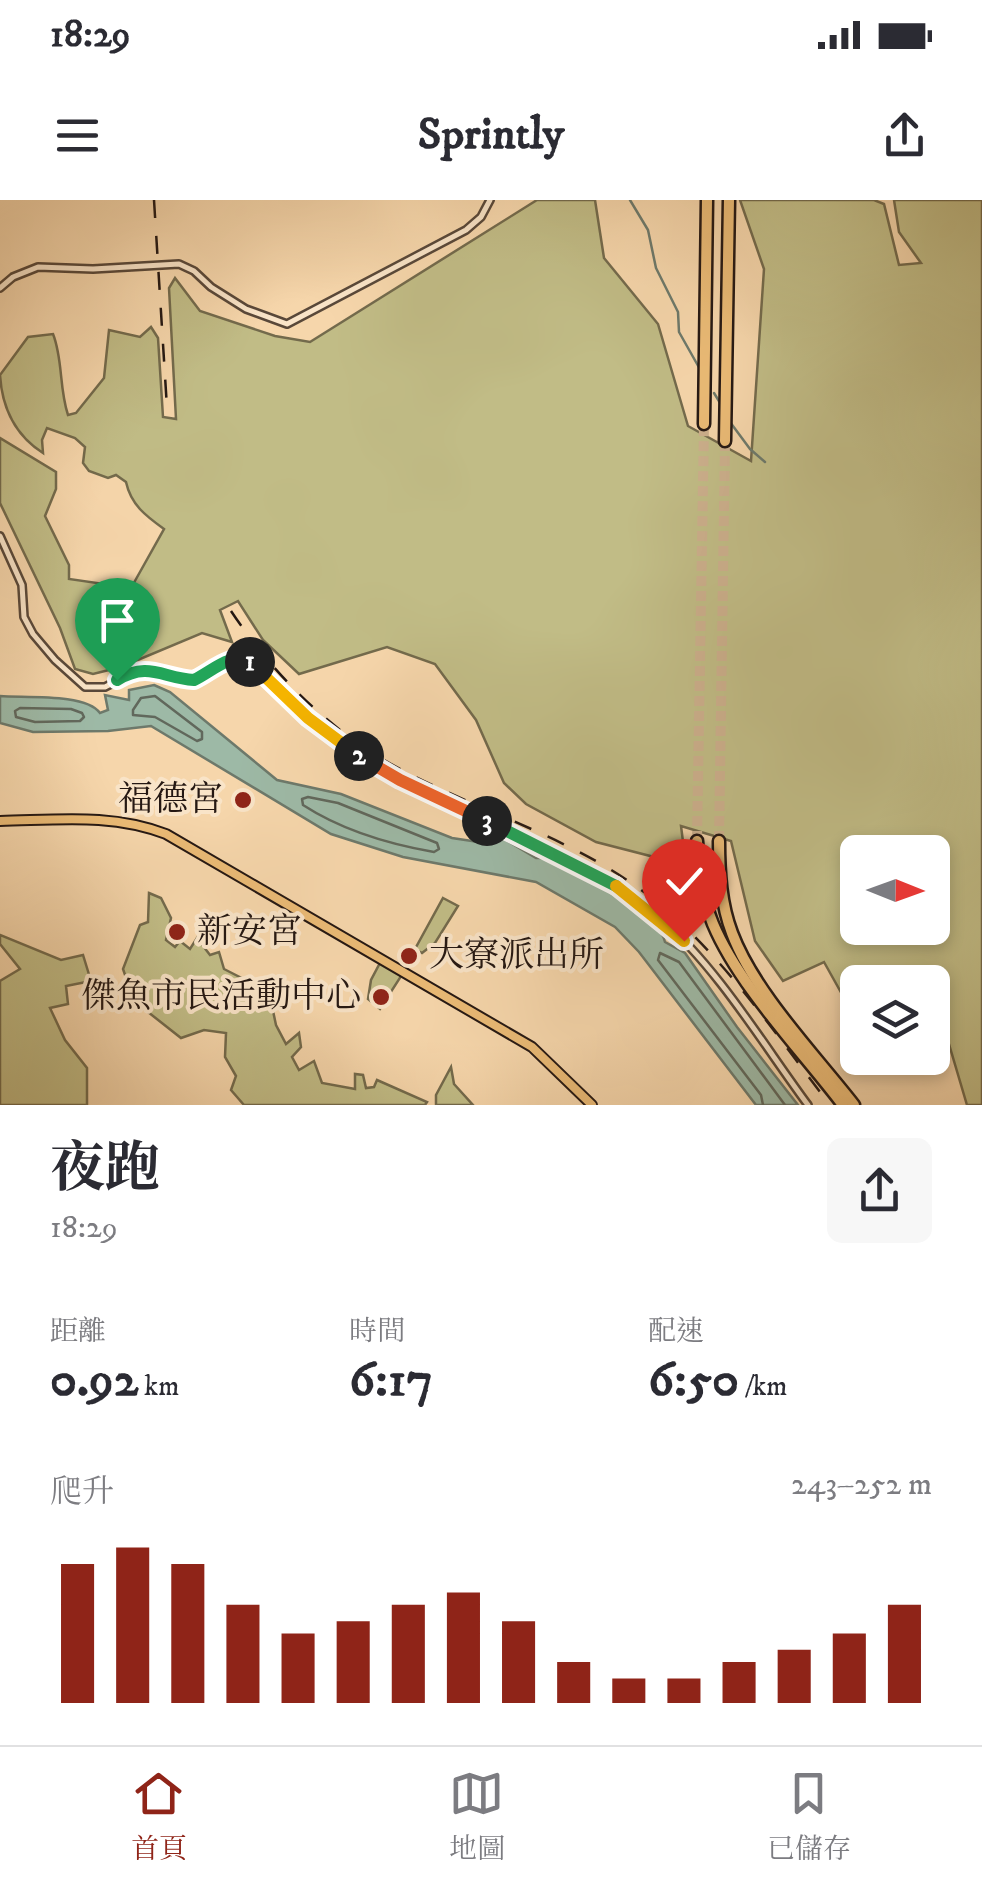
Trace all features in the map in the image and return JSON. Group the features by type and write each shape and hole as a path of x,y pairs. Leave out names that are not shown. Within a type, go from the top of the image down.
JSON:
{"highway":[{"path":"704,424 707,200"},
{"path":"725,441 729,200"},
{"path":"697,841 705,900 730,957 844,1105"},
{"path":"719,841 724,908 739,950 762,987 854,1105"}],"main road":[{"path":"0,823 128,821 166,834 532,1047 592,1105"}],"street":[{"path":"0,288 13,277 38,267 93,269 179,264 246,310 287,324 466,230 481,217 490,200"},
{"path":"0,536 22,585 24,618 33,634 79,682 93,689 105,687 138,670 194,680 232,658 246,658 308,718 371,764 612,883 654,914 684,941 808,1105"}],"shaded area":[{"path":"537,200 595,200 604,258 658,324 688,426 751,461 764,269 740,200 874,200 884,204 899,265 921,263 899,232 894,200 982,200 982,1105 967,1105 950,1048 950,965 840,965 840,991 824,962 783,981 755,941 731,841 681,826 687,873 658,858 596,842 526,804 504,783 476,720 435,664 387,647 299,674 263,640 238,601 220,610 232,642 202,633 121,667 93,674 75,669 60,628 0,503 0,438 56,472 56,489 45,516 69,565 69,579 131,588 164,529 135,504 126,482 116,475 108,478 89,471 83,463 85,447 75,438 47,428 42,440 43,453 33,446 12,419 0,375 28,337 53,334 68,415 76,413 104,378 109,330 140,337 151,327 158,338 163,417 176,419 169,288 175,278 200,311 275,336 310,342"},
{"path":"149,893 161,898 171,918 166,940 175,947 180,941 190,949 197,938 210,955 219,952 224,969 269,992 276,1025 286,1044 299,1033 301,1047 292,1057 299,1070 314,1061 322,1083 355,1089 355,1074 363,1075 366,1088 374,1087 377,1080 427,1102 425,1105 244,1105 231,1090 236,1076 225,1057 226,1033 204,1030 181,1038 134,1001 123,969 140,925 148,922"},
{"path":"443,898 458,906 435,943 422,953 415,949"},
{"path":"0,935 61,960 83,955 91,981 66,986 68,1004 50,1008 65,1040 87,1068 87,1105 0,1105 0,981 20,969 0,944"},
{"path":"381,961 405,970 380,1009 368,999 371,980"},
{"path":"451,1067 454,1084 473,1105 436,1105 436,1095"}],"water":[{"path":"154,685 170,692 277,780 341,794 452,838 485,843 504,839 536,858 548,858 633,906 659,930 665,942 685,953 798,1105 756,1105 639,952 615,927 536,882 403,857 331,834 151,726 33,732 0,723 0,696 69,699 100,713 108,710 105,695 129,700 129,690"}],"waterway":[{"path":"630,200 648,230 656,268 678,312 679,332 701,371"},
{"path":"714,393 722,406"},
{"path":"730,422 765,462"}],"tunnel":[{"path":"697,841 704,424"},
{"path":"719,841 725,441"}],"railway":[{"path":"154,200 167,408"},
{"path":"231,611 286,681 352,739 402,770 601,864 657,903 686,928 737,984 830,1105"}],"place":[{"name":"福德宮","path":"243,800"},
{"name":"新安宮","path":"177,932"},
{"name":"大寮派出所","path":"409,956"},
{"name":"傑魚市民活動中心","path":"381,997"}],"route":[{"path":"117,680 148,669 194,680 232,658 246,658 308,718 371,764 612,883 684,941"}]}
